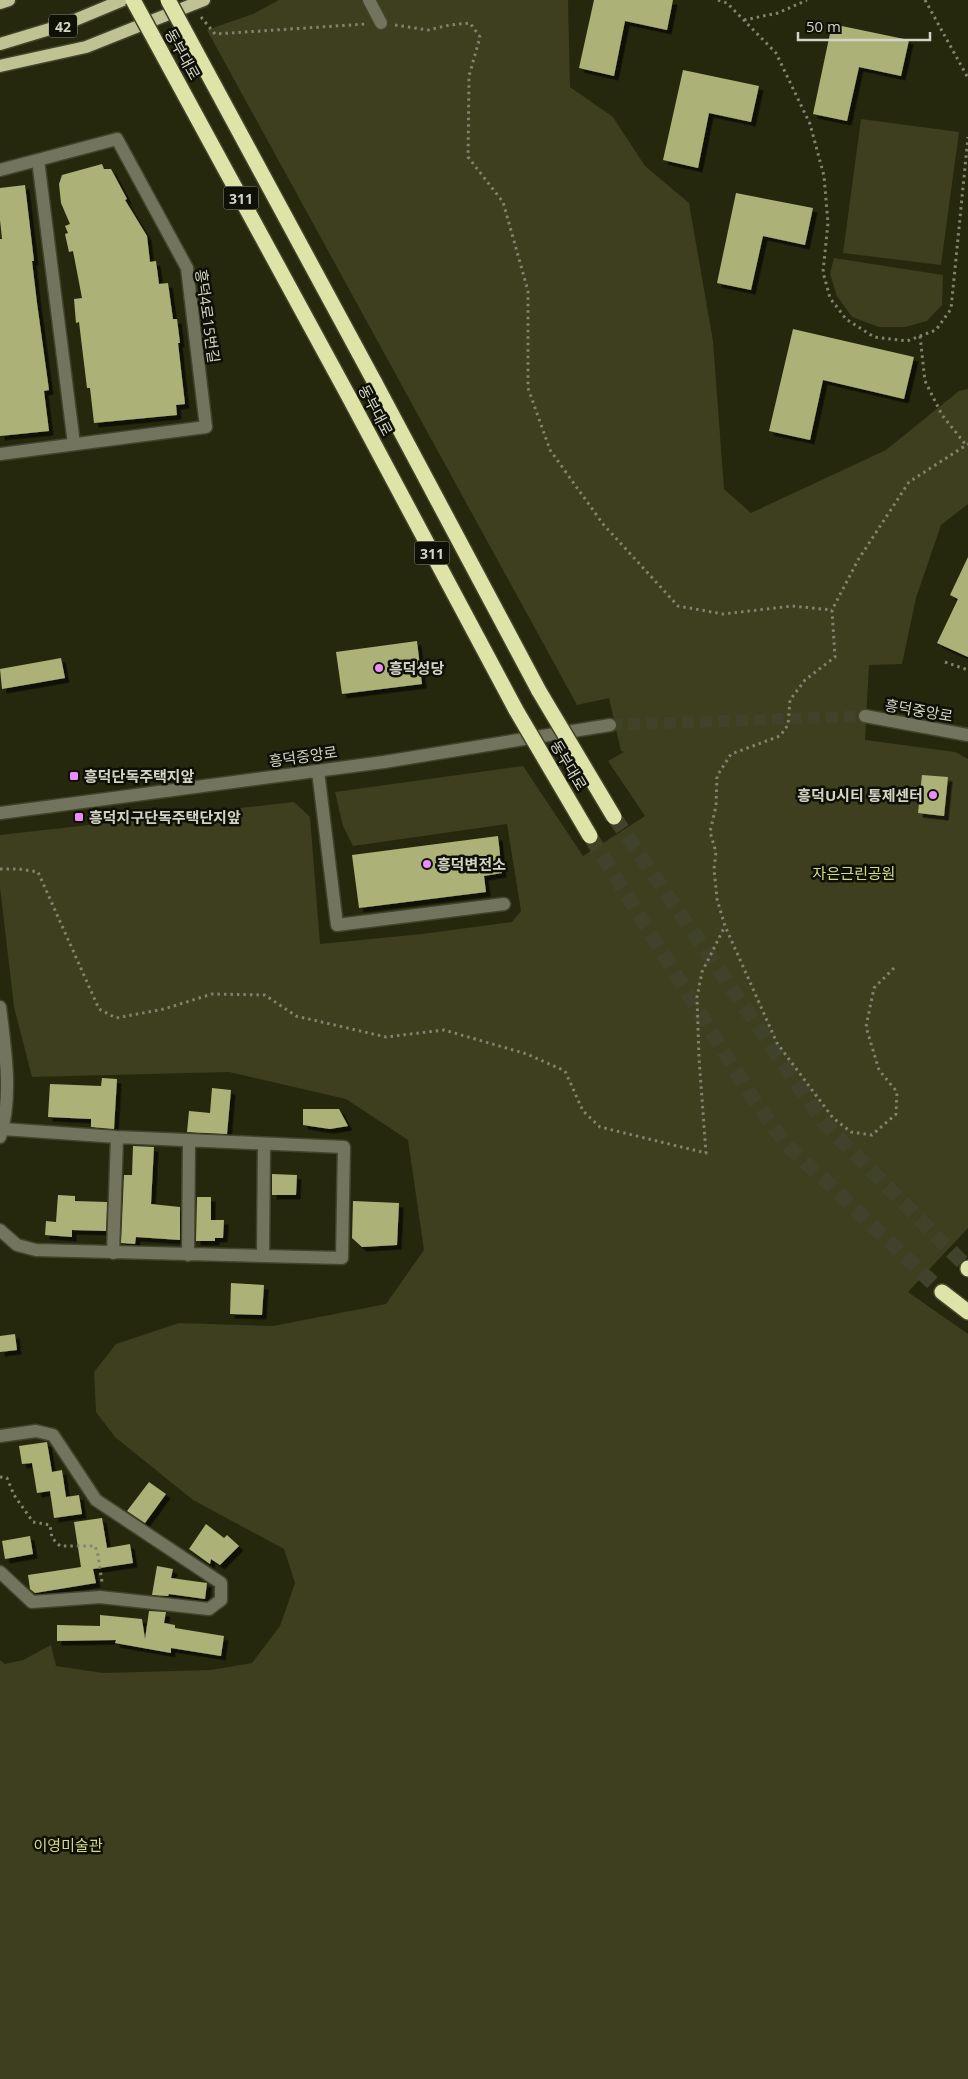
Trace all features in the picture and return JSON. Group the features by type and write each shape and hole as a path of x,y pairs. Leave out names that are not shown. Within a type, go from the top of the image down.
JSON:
{"highway":[{"name":"동부대로","path":"133,0 349,397 516,710 590,836"},
{"name":"동부대로","path":"168,0 539,691 614,817"},
{"path":"942,1292 968,1312"}],"main road":[{"path":"0,3 9,0"},
{"name":"42","path":"0,44 63,26 123,0"},
{"path":"0,66 86,47 204,0"}],"street":[{"path":"369,0 381,23"},
{"name":"흥덕4로15번길","path":"0,170 117,139 187,268 206,427 0,454"},
{"path":"38,160 74,444"},
{"name":"흥덕중앙로","path":"865,716 968,735"},
{"name":"흥덕중앙로","path":"0,813 318,771 610,725"},
{"path":"318,771 337,925 504,904"},
{"path":"0,1007 7,1086 1,1133 344,1147 342,1258 36,1250 17,1245 0,1230"},
{"path":"113,1253 117,1137"},
{"path":"188,1255 189,1140"},
{"path":"263,1256 264,1144"},
{"path":"0,1436 36,1432 53,1435 96,1500 221,1583 221,1600 209,1609 104,1598 32,1602 0,1572"}],"path":[{"path":"718,0 727,3 776,53 810,124 824,176 828,223 823,272 830,298 846,319 874,337 907,341 936,330 951,309 968,137"},
{"path":"743,20 778,13 808,0"},
{"path":"925,0 968,78"},
{"path":"191,5 215,34 381,23 428,30 470,23 480,37 469,76 468,157 504,202 528,291 528,388 550,450 602,524 678,606 723,614 792,606 832,610"},
{"path":"894,968 874,988 866,1027 879,1070 897,1092 896,1114 872,1135 850,1132 834,1118 777,1043 725,926 717,899 714,869 716,852 710,832 716,806 717,776 731,754 780,736 788,725 790,700 805,680 835,657 832,610 858,560 909,482 967,444 942,415 925,381 920,336"},
{"path":"945,662 968,670"},
{"path":"0,868 19,868 38,872 99,1010 116,1018 164,1009 212,994 265,995 296,1016 386,1037 444,1030 527,1054 565,1071 583,1111 600,1127 706,1152 699,1058 698,997 702,972 725,926"},
{"path":"0,1477 7,1478 14,1495 33,1522 50,1525 52,1538 60,1546 95,1546 104,1598"}],"green space":[{"path":"279,0 568,0 570,87 613,117 645,166 689,203 713,341 724,489 751,513 886,450 959,391 968,389 968,504 941,525 916,598 902,664 869,665 865,740 955,752 968,759 968,1228 908,1292 968,1334 968,2079 0,2079 0,1660 5,1664 23,1660 51,1645 56,1666 103,1673 211,1670 252,1663 280,1626 295,1583 284,1549 193,1500 115,1437 96,1412 94,1372 116,1344 179,1323 273,1326 386,1304 424,1250 408,1140 346,1099 229,1072 32,1077 14,1007 0,887 0,835 294,802 310,817 320,944 422,934 512,922 521,911 507,824 353,846 343,826 335,792 523,766 583,856 645,816 608,761 624,752 621,751 609,698 577,705 207,30 253,14"},
{"path":"861,119 959,132 941,265 843,253"},
{"path":"834,258 943,275 942,305 927,321 905,327 879,327 852,317 837,296 830,274"}],"building":[{"path":"594,0 673,0 667,30 625,21 614,76 579,68"},
{"path":"832,24 909,40 901,76 859,67 847,121 813,114"},
{"path":"683,70 759,86 751,122 709,113 698,168 663,160"},
{"path":"102,164 104,169 111,169 127,199 125,200 147,236 150,262 156,261 159,284 168,283 173,319 177,319 185,404 176,405 177,415 94,423 90,388 87,388 79,322 76,323 74,299 82,298 73,251 69,252 65,234 68,233 65,226 70,224 61,203 59,184 62,175"},
{"path":"25,185 34,261 32,261 49,390 44,391 49,431 0,436 0,239 2,239 0,188"},
{"path":"736,193 813,208 805,245 763,236 751,290 717,283"},
{"path":"793,329 914,357 904,399 823,380 810,440 769,431"},
{"path":"968,557 968,657 937,643 958,599 950,595"},
{"name":"흥덕성당","path":"417,641 422,684 342,694 336,652"},
{"path":"61,658 65,678 2,689 0,669"},
{"name":"흥덕U시티 통제센터","path":"922,775 948,777 944,816 918,813"},
{"name":"흥덕변전소","path":"498,836 502,873 484,876 486,892 359,908 352,855"},
{"path":"102,1078 117,1079 114,1129 91,1127 91,1119 48,1117 50,1084 101,1086"},
{"path":"212,1088 231,1090 227,1134 187,1132 189,1111 210,1113"},
{"path":"303,1109 339,1109 348,1126 330,1129 303,1125"},
{"path":"133,1146 154,1147 151,1204 180,1207 180,1240 136,1237 135,1244 121,1243 124,1175 132,1175"},
{"path":"272,1174 297,1175 296,1195 272,1195"},
{"path":"58,1195 75,1196 75,1201 107,1202 106,1231 72,1230 72,1237 45,1235 46,1221 56,1222"},
{"path":"197,1197 211,1197 211,1220 224,1220 223,1238 215,1238 215,1241 196,1241"},
{"path":"353,1201 399,1203 397,1245 362,1247 352,1238"},
{"path":"231,1283 264,1285 262,1315 230,1314"},
{"path":"15,1334 17,1350 0,1352 0,1336"},
{"path":"47,1442 52,1472 62,1470 66,1497 79,1495 82,1514 54,1518 50,1491 37,1493 32,1463 22,1464 19,1446"},
{"path":"149,1482 166,1494 145,1523 127,1511"},
{"path":"102,1518 107,1548 130,1544 133,1563 93,1569 96,1583 35,1593 30,1589 28,1575 81,1567 74,1522"},
{"path":"206,1524 224,1538 227,1535 239,1546 220,1565 211,1559 210,1564 189,1549"},
{"path":"30,1536 33,1554 5,1559 2,1541"},
{"path":"157,1566 173,1569 171,1578 207,1583 205,1599 169,1594 168,1596 152,1595"},
{"path":"149,1611 166,1612 164,1623 175,1625 175,1628 224,1636 221,1656 171,1648 171,1653 115,1643 116,1640 57,1641 57,1625 100,1626 100,1615 142,1619 145,1639"}],"tunnel":[{"path":"610,725 865,716"},
{"path":"614,817 824,1123 968,1268"},
{"path":"590,836 750,1094 787,1146 942,1292"}],"place":[{"name":"흥덕성당","path":"379,668"},
{"name":"흥덕단독주택지앞","path":"74,776"},
{"name":"흥덕U시티 통제센터","path":"933,795"},
{"name":"흥덕지구단독주택단지앞","path":"79,817"},
{"name":"흥덕변전소","path":"427,864"}],"park label":[{"name":"자은근린공원","path":"854,873"},
{"name":"이영미술관","path":"68,1845"}]}
